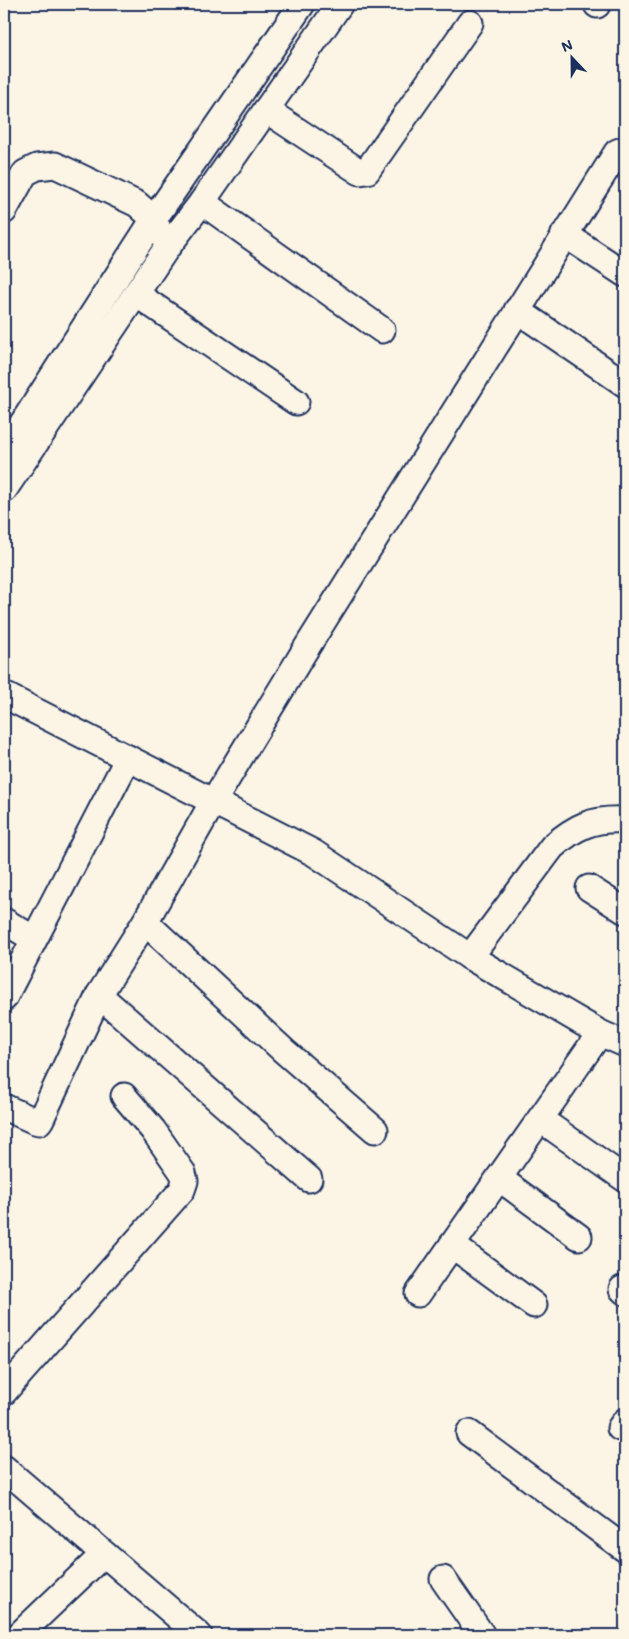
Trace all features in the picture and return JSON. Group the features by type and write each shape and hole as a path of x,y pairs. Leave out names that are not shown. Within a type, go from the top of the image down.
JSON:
{"street":[{"path":"8,436 302,4"},
{"path":"4,490 166,249 202,202 340,4"},
{"path":"266,110 360,172 367,171 470,23"},
{"path":"4,1107 35,1121 39,1122 41,1119 99,995 145,922 213,802 302,655 564,234 617,152 625,149"},
{"path":"4,211 26,173 37,167 55,165 137,204 154,219 166,249"},
{"path":"202,202 382,330"},
{"path":"564,234 625,274"},
{"path":"136,294 296,402"},
{"path":"517,310 625,384"},
{"path":"4,695 314,853 470,957 618,1039 540,1119 418,1294"},
{"path":"4,998 128,758"},
{"path":"470,957 552,847 568,833 588,823 610,819 625,820"},
{"path":"589,888 625,911"},
{"path":"4,921 34,939"},
{"path":"145,922 284,1051 375,1130"},
{"path":"99,995 309,1179"},
{"path":"4,1392 182,1190 185,1181 183,1172 153,1130 124,1096"},
{"path":"540,1119 625,1179"},
{"path":"499,1178 578,1237"},
{"path":"452,1245 534,1305"},
{"path":"469,1434 625,1549"},
{"path":"4,1468 199,1635"},
{"path":"19,1635 104,1554"},
{"path":"443,1579 482,1635"}]}
